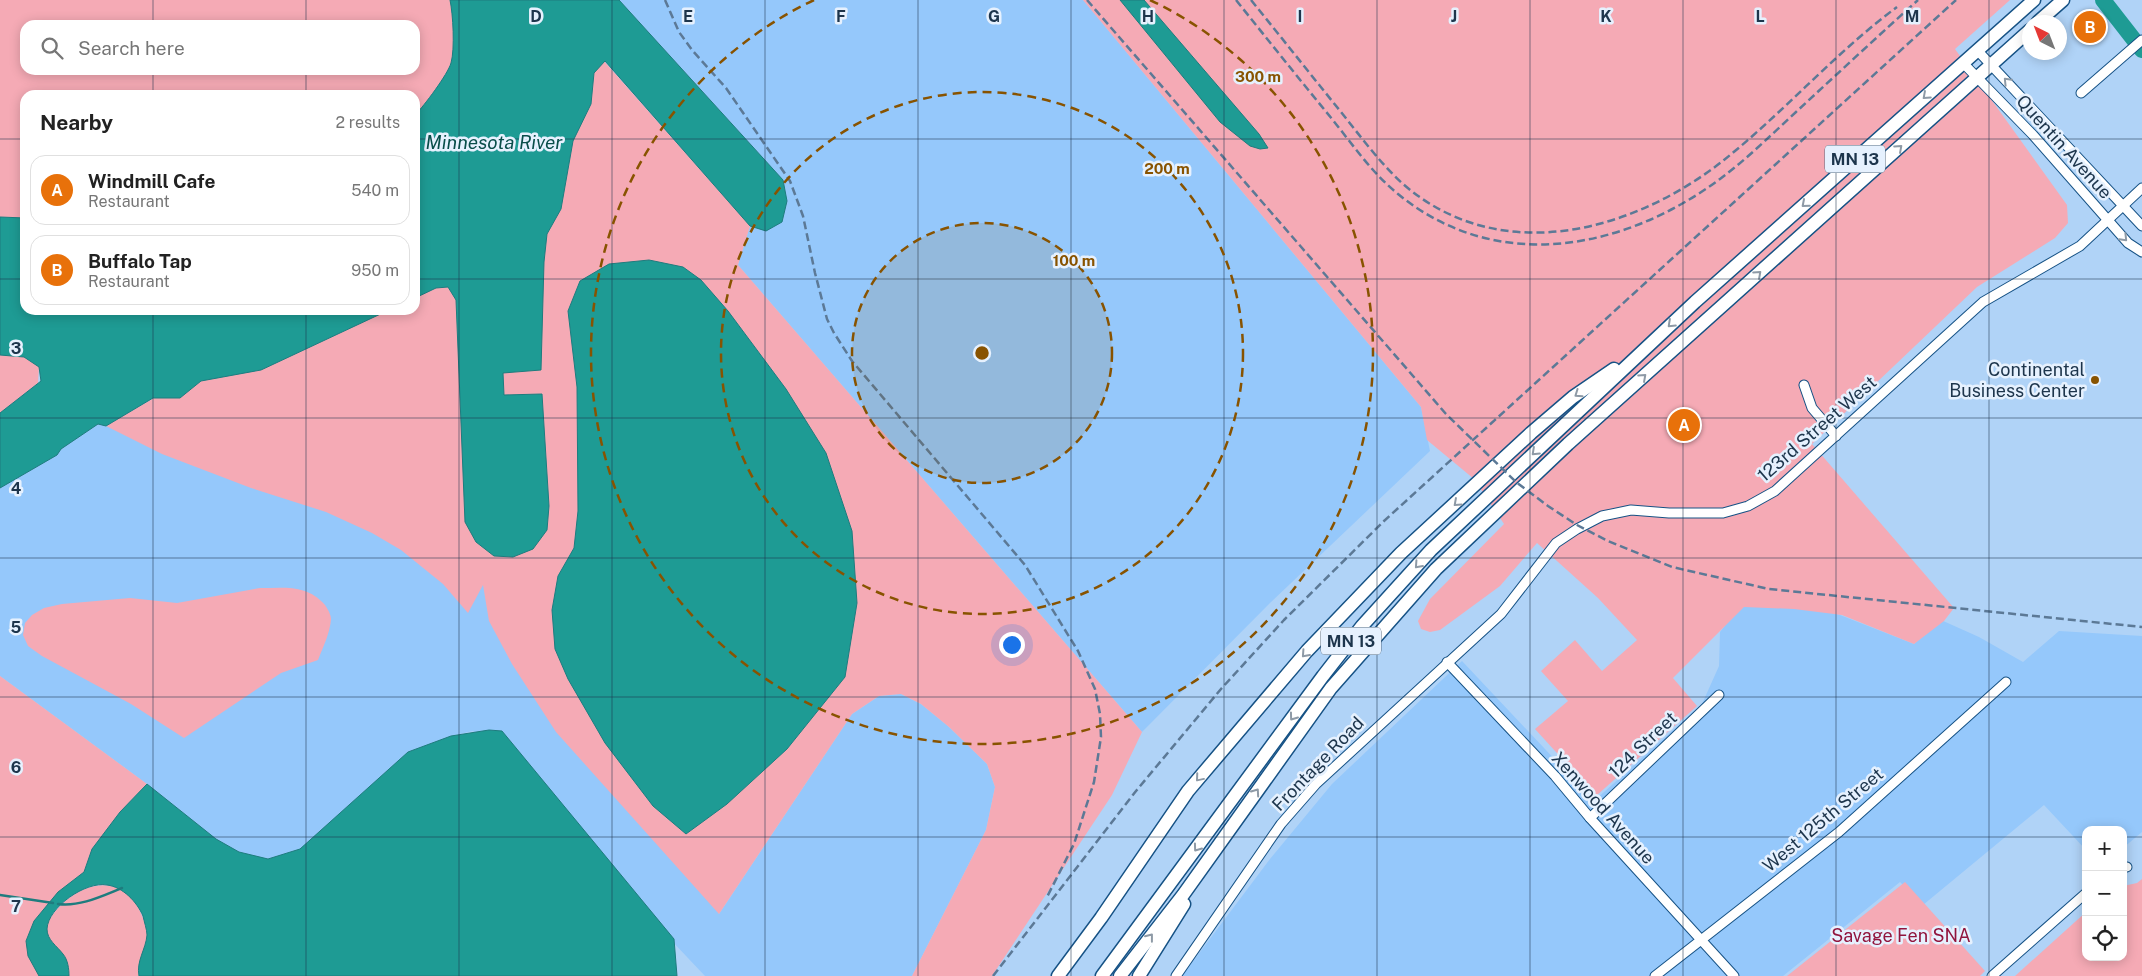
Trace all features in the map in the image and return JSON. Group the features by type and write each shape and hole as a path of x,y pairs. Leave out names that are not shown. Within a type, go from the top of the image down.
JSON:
{"highway":[{"name":"MN 13","path":"1102,976 1323,676 1362,626 1431,550 1747,255 2034,0"},
{"path":"2046,15 2063,0"},
{"name":"MN 13","path":"1120,976 1212,854 1331,688 1436,569 1568,444 2022,37"},
{"path":"1058,976 1101,918 1188,791 1307,651 1401,553 1545,420 1574,397 1647,347"},
{"path":"1139,976 1170,930 1212,854"}],"street":[{"path":"2081,93 2142,40"},
{"name":"Quentin Avenue","path":"1977,50 2142,226"},
{"name":"Quentin Avenue","path":"1963,63 2033,136 2128,243 2142,252"},
{"name":"123rd Street West","path":"1447,662 1501,614 1556,544 1577,529 1602,516 1631,510 1669,513 1723,513 1748,506 1775,491 1983,302 2080,246 2142,188"},
{"path":"1804,385 1812,408 1836,436"},
{"name":"Xenwood Avenue","path":"1447,662 1555,776 1590,818 1734,976"},
{"name":"Frontage Road","path":"1176,976 1281,824 1316,784 1447,662"},
{"name":"West 125th Street","path":"1655,976 1839,832 2006,682"},
{"name":"124 Street","path":"1590,818 1718,695"},
{"path":"1992,976 2082,897"}],"shaded area":[{"path":"619,0 1083,0 1421,407 1430,451 1270,603 1142,732 738,265 750,226 766,231 783,180"},
{"path":"420,308 719,914 852,714 879,696 901,694 921,704 949,727 987,764 995,787 986,830 912,976 705,976 473,731 451,736 408,752 300,849 268,859 239,852 216,839 147,784 0,676 0,488 57,455 61,449 98,424 261,370 378,315 420,315"},
{"path":"1795,601 1840,615 1914,644 1941,620 1979,637 2023,662 2059,631 2142,636 2142,832 2127,845 2127,826 2082,826 2082,846 2044,805 1923,905 1900,882 1783,976 1182,976 1270,859 1332,784 1462,661 1594,801 1702,704 1719,666 1720,632 1739,607"}],"green space":[{"path":"0,0 450,0 453,32 451,63 435,90 420,109 420,90 20,90 20,218 0,217"},
{"path":"1083,0 2010,0 1955,49 2067,205 2068,223 2055,238 1977,287 1812,444 1954,608 1944,621 1914,644 1842,615 1794,609 1744,607 1673,678 1697,706 1596,796 1535,729 1568,701 1541,671 1575,640 1602,671 1637,640 1598,598 1537,543 1500,586 1440,630 1430,632 1421,629 1418,621 1430,599 1504,524 1474,479 1427,440 1421,407"},
{"path":"604,61 750,226 738,265 1142,732 1112,795 992,976 912,976 986,830 995,787 987,764 949,727 921,704 901,694 879,696 852,714 719,914 556,732 512,664 489,621 483,585 468,613 443,584 401,550 372,533 326,512 251,488 162,454 106,426 154,398 180,398 201,381 261,370 378,315 420,315 420,296 436,288 448,287 456,300 547,530 549,506 542,395 504,395 503,373 544,262 547,234 561,209 573,141 591,104 594,73","holes":["683,267 701,280 728,311 786,389 857,603 845,677 787,749 727,804 686,834 653,806 605,743 568,679 555,649 552,610 558,576 574,548 578,511 577,387 568,311"]},
{"path":"0,355 24,357 39,367 38,383 0,413"},
{"path":"260,588 303,590 311,593 325,605 331,619 326,640 318,660 281,673 184,738 131,704 42,656 28,646 23,635 25,623 32,615 44,608 62,604 130,598 177,603"},
{"path":"0,676 147,784 120,812 92,849 84,872 58,892 49,920 69,898 81,891 93,886 106,885 118,888 129,896 139,909 146,928 147,940 139,965 139,976 0,976"},
{"path":"2142,879 2142,976 2015,976 2082,916 2082,961 2127,961 2127,885 2137,883"},
{"name":"Savage Fen SNA","path":"1905,882 1985,971 1980,976 1787,976"}],"water":[{"name":"Minnesota River","path":"450,0 619,0 783,180 787,201 782,222 766,231 750,226 605,61 594,73 591,104 573,141 561,209 547,234 544,262 541,370 503,373 504,395 542,394 549,506 547,530 533,549 513,557 494,556 476,542 465,522 456,300 448,287 436,288 420,296 420,109 435,90 451,63 453,49"},
{"path":"1120,0 1144,0 1259,134 1268,148 1260,149 1250,146 1220,122"},
{"path":"0,217 20,218 20,315 378,315 261,370 201,381 180,398 153,398 106,426 98,424 61,449 57,455 0,488 0,413 41,381 39,367 24,357 0,355"},
{"path":"649,260 683,267 701,280 728,311 786,389 826,453 852,531 857,603 845,677 787,749 727,804 686,834 653,806 605,743 568,679 555,649 552,610 558,576 574,548 578,511 577,387 568,311 580,281 609,264"},
{"path":"489,730 502,731 674,939 677,976 139,976 139,965 147,935 143,916 129,896 113,886 107,885 98,885 79,891 61,904 49,921 47,933 66,959 69,976 39,976 28,956 26,941 34,921 58,892 84,872 92,849 120,812 147,784 216,839 239,852 268,859 300,849 408,752 451,736"}],"waterway":[{"path":"2103,0 2142,50"},
{"path":"58,904 66,905 83,902 122,888"},
{"path":"0,895 53,903"}],"railway":[{"path":"665,0 679,32 692,50 726,88 790,181 803,216 827,319 834,333 852,361 1025,565 1078,651 1095,689 1100,714 1101,737 1094,782 1074,844 1047,897"},
{"path":"1087,0 1446,414 1516,482 1577,525 1608,541 1672,567 1769,589 2142,627"},
{"path":"1236,0 1363,158 1398,194 1436,220 1477,236 1518,244 1560,244 1602,236 1643,223 1683,203 1720,179 1749,155 1918,0"},
{"path":"1251,0 1371,150 1403,184 1441,210 1481,226 1523,232 1566,230 1608,221 1649,206 1688,185 1746,142 1852,44 1897,7"},
{"path":"993,976 1136,791 1221,689 1284,620 1384,521 1956,0"}],"place":[{"name":"Buffalo Tap","path":"2090,27"},
{"name":"Continental Business Center","path":"2095,380"},
{"name":"Windmill Cafe","path":"1684,425"}]}
